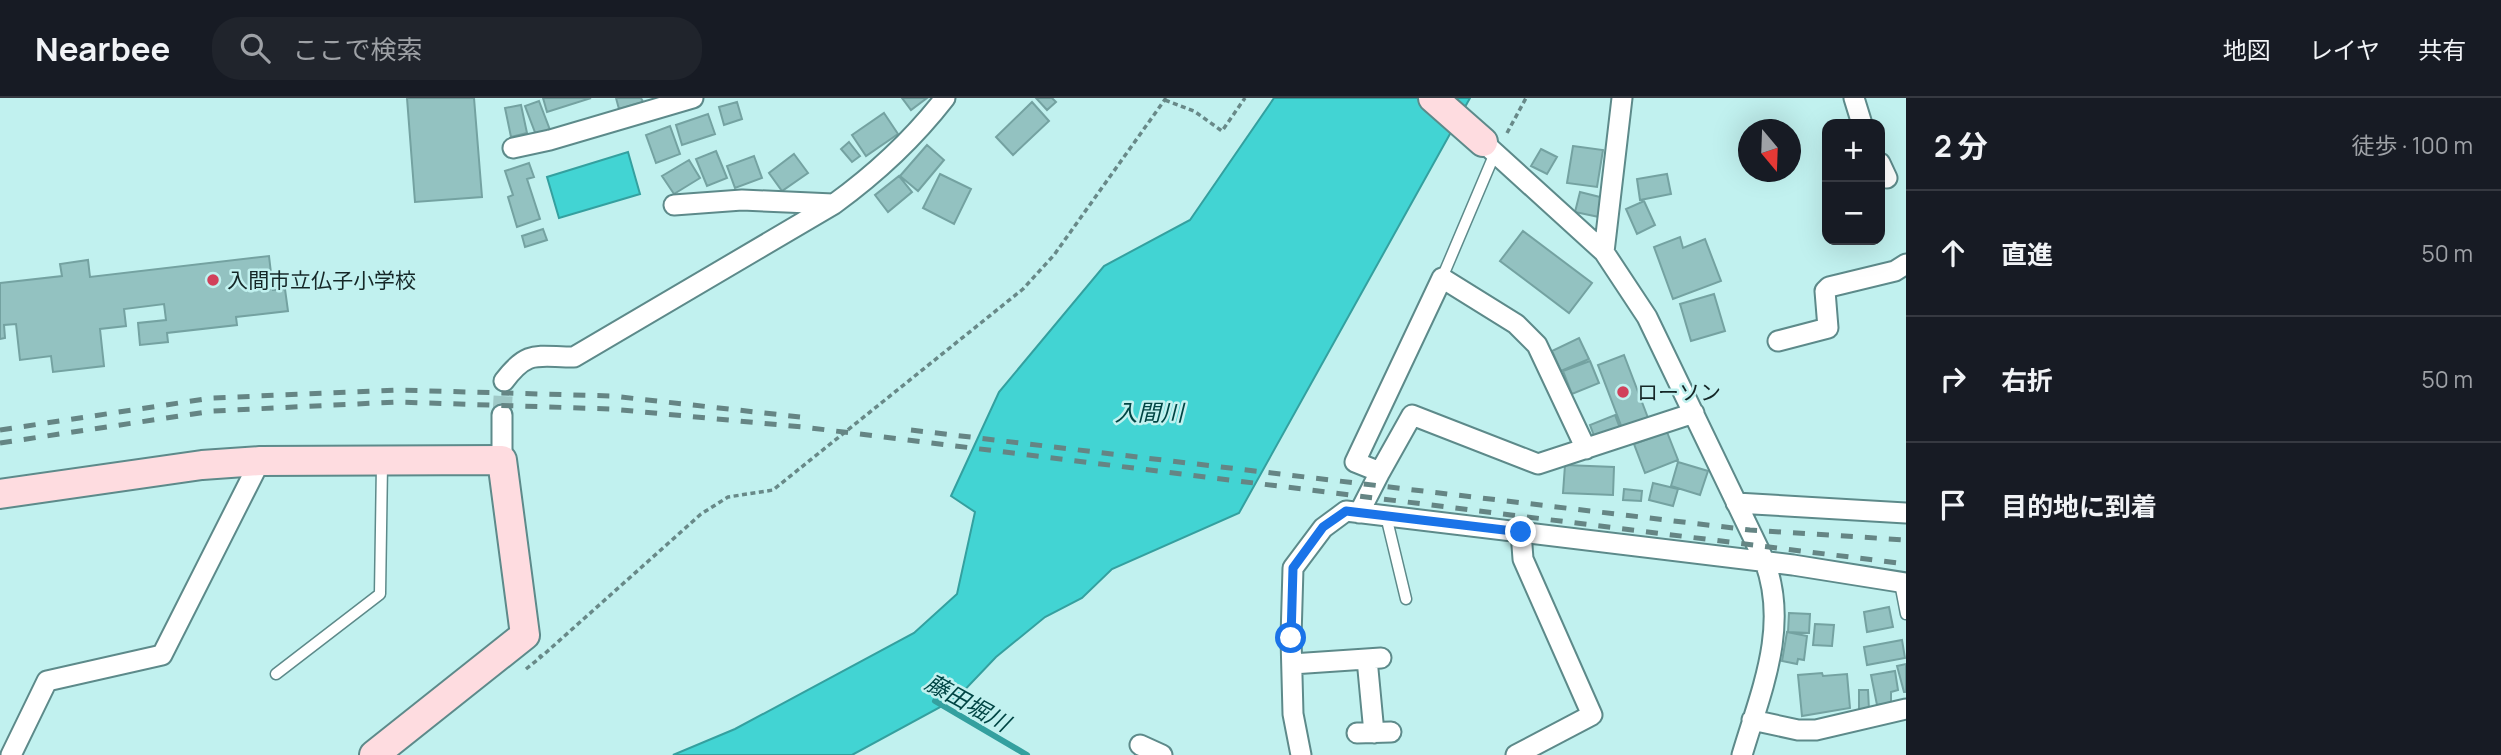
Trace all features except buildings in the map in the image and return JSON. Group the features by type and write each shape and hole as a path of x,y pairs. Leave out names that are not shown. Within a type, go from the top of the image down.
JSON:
{"street":[{"path":"513,148 550,140 694,98"},
{"path":"504,381 517,364 531,357 574,357 834,204 860,185 931,116 945,98"},
{"path":"1433,98 1604,252 1647,317 1765,562 1773,584 1774,643 1742,755"},
{"path":"1604,252 1622,98"},
{"path":"1854,98 1860,119"},
{"path":"674,205 742,200 834,204"},
{"path":"1778,341 1828,328 1825,291 1829,287 1895,271 1906,264"},
{"path":"1380,472 1355,462 1442,278 1516,324 1537,345 1586,449"},
{"path":"1359,513 1412,415 1538,464 1694,413"},
{"path":"374,755 525,635 502,460 502,415"},
{"path":"0,494 202,465 260,461 502,460"},
{"path":"11,755 47,681 162,655 260,461"},
{"path":"1736,503 1906,513"},
{"path":"1301,755 1293,714 1293,568 1323,527 1346,511 1765,562 1903,583"},
{"path":"1516,755 1592,715 1523,559 1521,532"},
{"path":"1292,664 1374,658 1374,733"},
{"path":"1752,720 1798,730 1816,730 1906,709"},
{"path":"1140,745 1162,755"}],"lane":[{"path":"1442,278 1489,148"},
{"path":"276,674 380,594 382,460"},
{"path":"1387,516 1406,599"},
{"path":"1903,583 1906,614"}],"path":[{"path":"525,635 541,657 701,514 728,497 773,491 1023,289 1054,255 1166,99 1195,111 1222,131 1245,98"},
{"path":"1489,148 1526,98"}],"water":[{"name":"入間川","path":"1274,98 1470,98 1239,513 1112,569 1082,598 1045,617 996,657 957,698 852,755 673,755 735,729 914,633 957,594 975,512 951,496 999,392 1104,266 1190,220"},
{"path":"628,152 640,194 559,218 547,177"}],"waterway":[{"name":"藤田堀川","path":"935,701 1027,755"}],"tunnel":[{"path":"502,415 504,381"}],"railway":[{"path":"0,430 212,398 398,390 612,396 800,417"},
{"path":"0,443 213,411 397,402 611,409 803,427 1906,564"},
{"path":"911,430 1750,530 1906,540"}],"place":[{"name":"入間市立仏子小学校","path":"213,280"},
{"name":"ローソン","path":"1623,392"}],"route":[{"path":"1291,638 1293,568 1323,527 1346,511 1521,532"}]}
